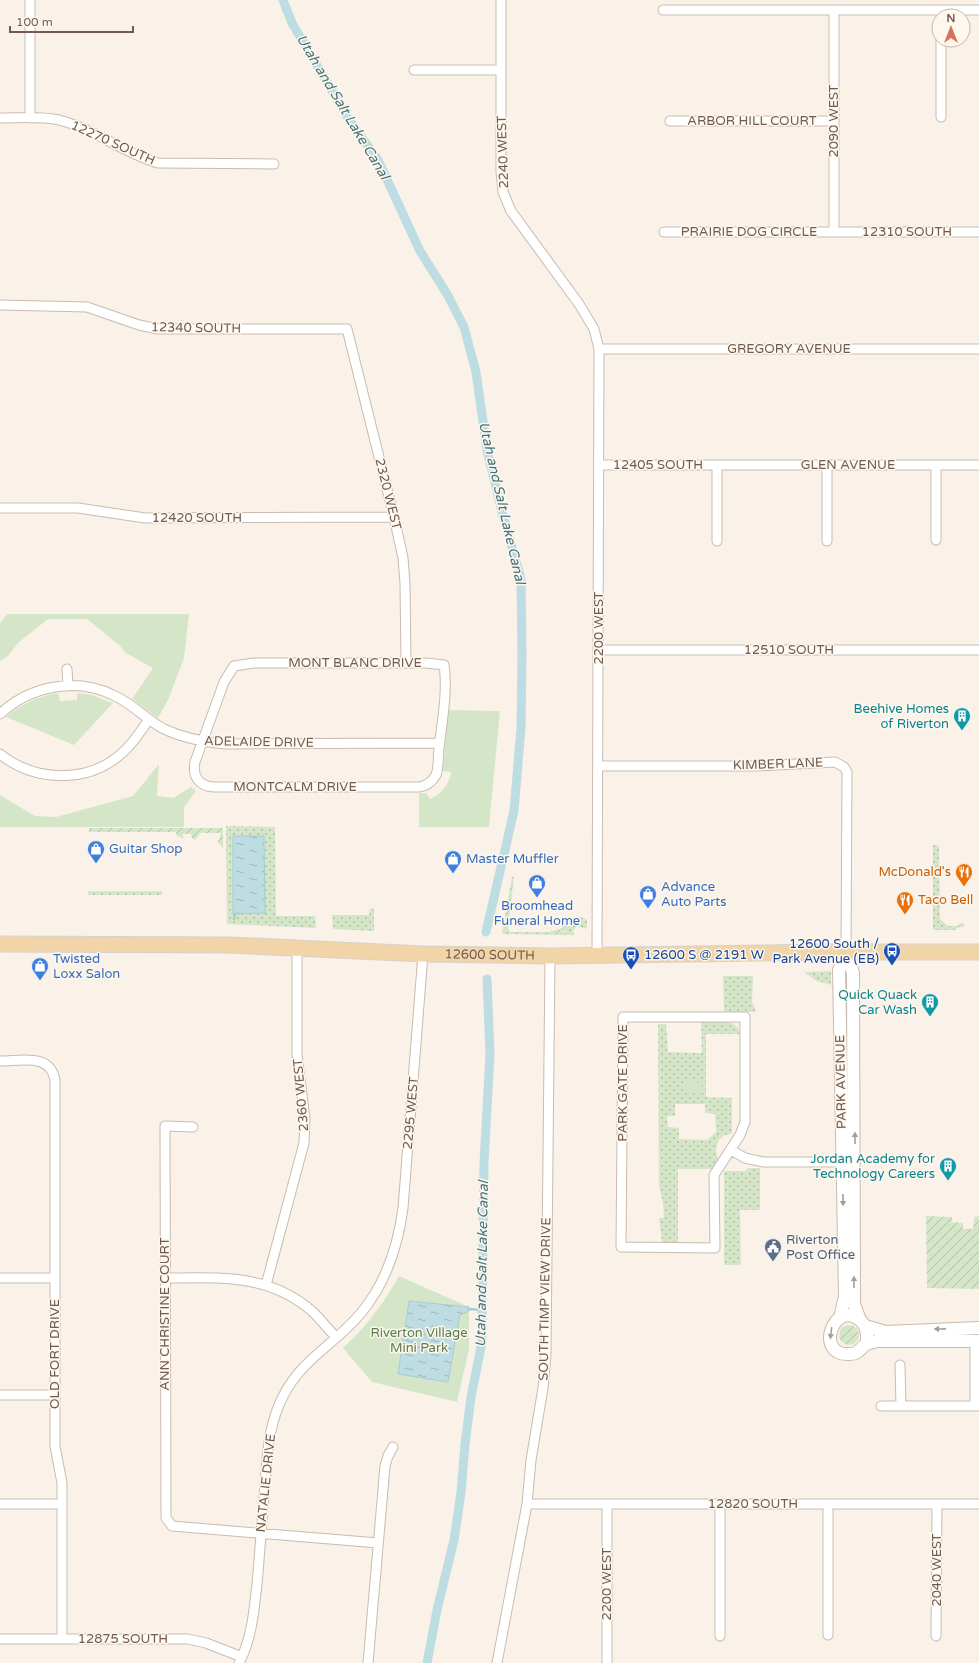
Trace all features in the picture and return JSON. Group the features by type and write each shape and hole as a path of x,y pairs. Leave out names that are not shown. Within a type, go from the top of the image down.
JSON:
{"main road":[{"name":"12600 SOUTH","path":"0,944 230,945 423,954 550,956 846,952 979,952"}],"street":[{"path":"30,0 30,118"},
{"name":"2240 WEST","path":"501,0 501,171 505,198 511,211 579,304"},
{"path":"663,10 834,10 931,13"},
{"name":"2090 WEST","path":"834,10 834,232"},
{"path":"941,48 942,116"},
{"path":"414,70 501,70"},
{"name":"12270 SOUTH","path":"0,118 57,120 74,125 144,159 158,163 274,164"},
{"name":"ARBOR HILL COURT","path":"670,121 834,121"},
{"name":"PRAIRIE DOG CIRCLE","path":"664,232 834,232"},
{"name":"12310 SOUTH","path":"834,232 979,232"},
{"name":"2200 WEST","path":"579,304 594,328 599,349 598,956"},
{"name":"12340 SOUTH","path":"0,305 87,307 139,325 158,329 347,329"},
{"name":"2320 WEST","path":"347,329 403,558 405,583 406,663"},
{"name":"GREGORY AVENUE","path":"599,349 979,349"},
{"name":"12405 SOUTH","path":"599,465 717,465"},
{"path":"717,465 717,541"},
{"name":"GLEN AVENUE","path":"717,465 979,465"},
{"path":"827,465 827,541"},
{"path":"936,465 936,540"},
{"name":"12420 SOUTH","path":"0,508 78,508 145,518 394,517"},
{"name":"12510 SOUTH","path":"599,650 979,650"},
{"name":"MONT BLANC DRIVE","path":"202,742 224,682 234,666 254,663 426,663 444,665 445,683 440,743 437,769 433,780"},
{"path":"68,669 68,686"},
{"name":"ADELAIDE DRIVE","path":"0,714 22,698 52,687 83,686 113,695 127,703 149,720 177,735 202,742 225,744 440,743"},
{"path":"0,754 20,767 41,774 62,776 84,774 104,766 121,754 129,747 149,720"},
{"name":"MONTCALM DRIVE","path":"202,742 195,762 194,772 199,782 208,787 419,787 427,785 433,780"},
{"name":"KIMBER LANE","path":"598,766 755,766 835,762 844,767 846,772 847,803 846,952"},
{"name":"2360 WEST","path":"266,1285 303,1152 305,1139 305,1119 297,1055 296,948"},
{"name":"PARK AVENUE","path":"846,952 853,970 855,1161 854,1301 856,1313 868,1332 866,1344"},
{"name":"PARK AVENUE","path":"846,952 839,970 845,1296 840,1318 833,1324 829,1333 831,1343 836,1350 845,1354 851,1354 860,1350 866,1344 885,1340 977,1341"},
{"name":"2295 WEST","path":"388,1270 398,1240 403,1208 423,954"},
{"name":"SOUTH TIMP VIEW DRIVE","path":"497,1663 527,1504 531,1460 543,1388 546,1354 550,956"},
{"name":"PARK GATE DRIVE","path":"623,1017 745,1017 745,1122 740,1135 731,1150 714,1175 715,1248 621,1247 623,1017"},
{"name":"OLD FORT DRIVE","path":"0,1061 36,1061 44,1063 51,1068 55,1080 56,1446 61,1473 62,1504 62,1639"},
{"name":"ANN CHRISTINE COURT","path":"193,1127 165,1126 165,1512 168,1522 172,1526 261,1533"},
{"path":"731,1150 745,1158 764,1162 855,1161"},
{"name":"NATALIE DRIVE","path":"240,1660 247,1644 254,1614 269,1441 277,1410 282,1397 300,1370 312,1357 361,1313 388,1270"},
{"path":"0,1278 55,1278"},
{"path":"165,1278 228,1278 253,1281 266,1285 286,1293 305,1305 336,1337"},
{"path":"840,1318 850,1316 886,1332 979,1328"},
{"path":"880,1406 977,1406 977,1341"},
{"path":"900,1365 901,1406"},
{"path":"0,1395 56,1394"},
{"path":"368,1663 386,1466 388,1456 393,1447"},
{"path":"0,1504 62,1504"},
{"name":"12820 SOUTH","path":"527,1504 979,1504"},
{"name":"2200 WEST","path":"607,1504 607,1663"},
{"path":"720,1504 720,1636"},
{"path":"828,1504 828,1635"},
{"name":"2040 WEST","path":"936,1636 937,1504"},
{"path":"261,1533 378,1543"},
{"name":"12875 SOUTH","path":"0,1639 197,1640 240,1660"}],"green space":[{"path":"7,614 189,614 184,658 169,698 158,718 132,699 153,668 126,653 119,645 87,619 48,619 18,643 8,656 0,661 0,623"},
{"path":"58,693 60,701 77,700 77,693 92,695 113,703 74,745 6,717 30,701"},
{"path":"448,710 500,711 489,827 419,827 419,793 426,793 430,799 434,797 443,790 448,783 451,774 451,772 443,771"},
{"path":"159,764 157,796 173,798 191,787 196,791 184,807 184,827 0,827 0,795 35,816 56,817 133,796"},
{"path":"226,826 275,827 276,916 315,916 316,928 227,924"},
{"path":"89,828 223,828 223,848 218,842 221,833 200,833 195,840 192,838 191,834 183,834 183,838 177,836 176,832 89,832"},
{"path":"933,845 939,846 940,919 948,926 958,926 960,923 963,923 965,926 957,928 956,930 933,930"},
{"path":"512,877 514,877 508,926 509,932 549,932 559,929 565,932 566,935 502,934"},
{"path":"88,891 162,891 162,895 88,895"},
{"path":"374,908 374,931 333,929 332,915 369,915 370,909"},
{"path":"578,916 587,920 587,929 576,927 573,931 574,935 567,935 565,931 560,929 569,920"},
{"path":"831,971 831,985 817,981 804,972"},
{"path":"723,976 753,976 752,1002 756,1010 753,1012 724,1012"},
{"path":"719,1021 735,1025 740,1034 706,1034 706,1097 732,1098 732,1133 723,1136 718,1141 716,1150 718,1160 714,1169 678,1169 678,1242 662,1242 659,1218 664,1218 659,1185 658,1024 666,1024 668,1052 702,1053 701,1022","holes":["675,1104 705,1104 705,1113 715,1114 716,1132 707,1140 679,1139 679,1128 668,1127 667,1116 675,1116"]},
{"path":"686,1081 702,1082 702,1094 685,1093"},
{"path":"748,1168 760,1168 760,1210 740,1210 741,1265 724,1265 724,1171 746,1171"},
{"path":"926,1216 952,1217 952,1222 963,1223 963,1229 973,1229 974,1217 979,1216 979,1289 927,1288"},
{"name":"Riverton Village Mini Park","path":"399,1276 469,1307 469,1349 457,1402 372,1382 343,1348 374,1314"},
{"path":"849,1325 856,1328 859,1335 856,1342 849,1345 842,1342 839,1335 842,1328"}],"water":[{"path":"233,836 264,836 265,913 233,914"},
{"path":"409,1301 469,1307 469,1311 460,1315 448,1382 398,1374"}],"waterway":[{"name":"Utah and Salt Lake Canal","path":"283,0 292,23 348,118 378,160 420,251 447,294 464,327 476,372 487,450 502,512 521,579 521,728 514,811 486,932"},
{"path":"234,919 235,914"},
{"name":"Utah and Salt Lake Canal","path":"427,1663 437,1610 454,1540 461,1493 471,1397 482,1342 484,1162 490,1054 487,979"},
{"path":"469,1309 482,1310"}],"place":[{"name":"Beehive Homes of Riverton","path":"962,731"},
{"name":"Guitar Shop","path":"96,864"},
{"name":"Master Muffler","path":"453,874"},
{"name":"McDonald's","path":"964,887"},
{"name":"Broomhead Funeral Home","path":"537,898"},
{"name":"Advance Auto Parts","path":"648,909"},
{"name":"Taco Bell","path":"905,915"},
{"name":"12600 South / Park Avenue (EB)","path":"892,966"},
{"name":"12600 S @ 2191 W","path":"631,970"},
{"name":"Twisted Loxx Salon","path":"40,981"},
{"name":"Quick Quack Car Wash","path":"930,1017"},
{"name":"Jordan Academy for Technology Careers","path":"948,1181"},
{"name":"Riverton Post Office","path":"773,1262"}]}
